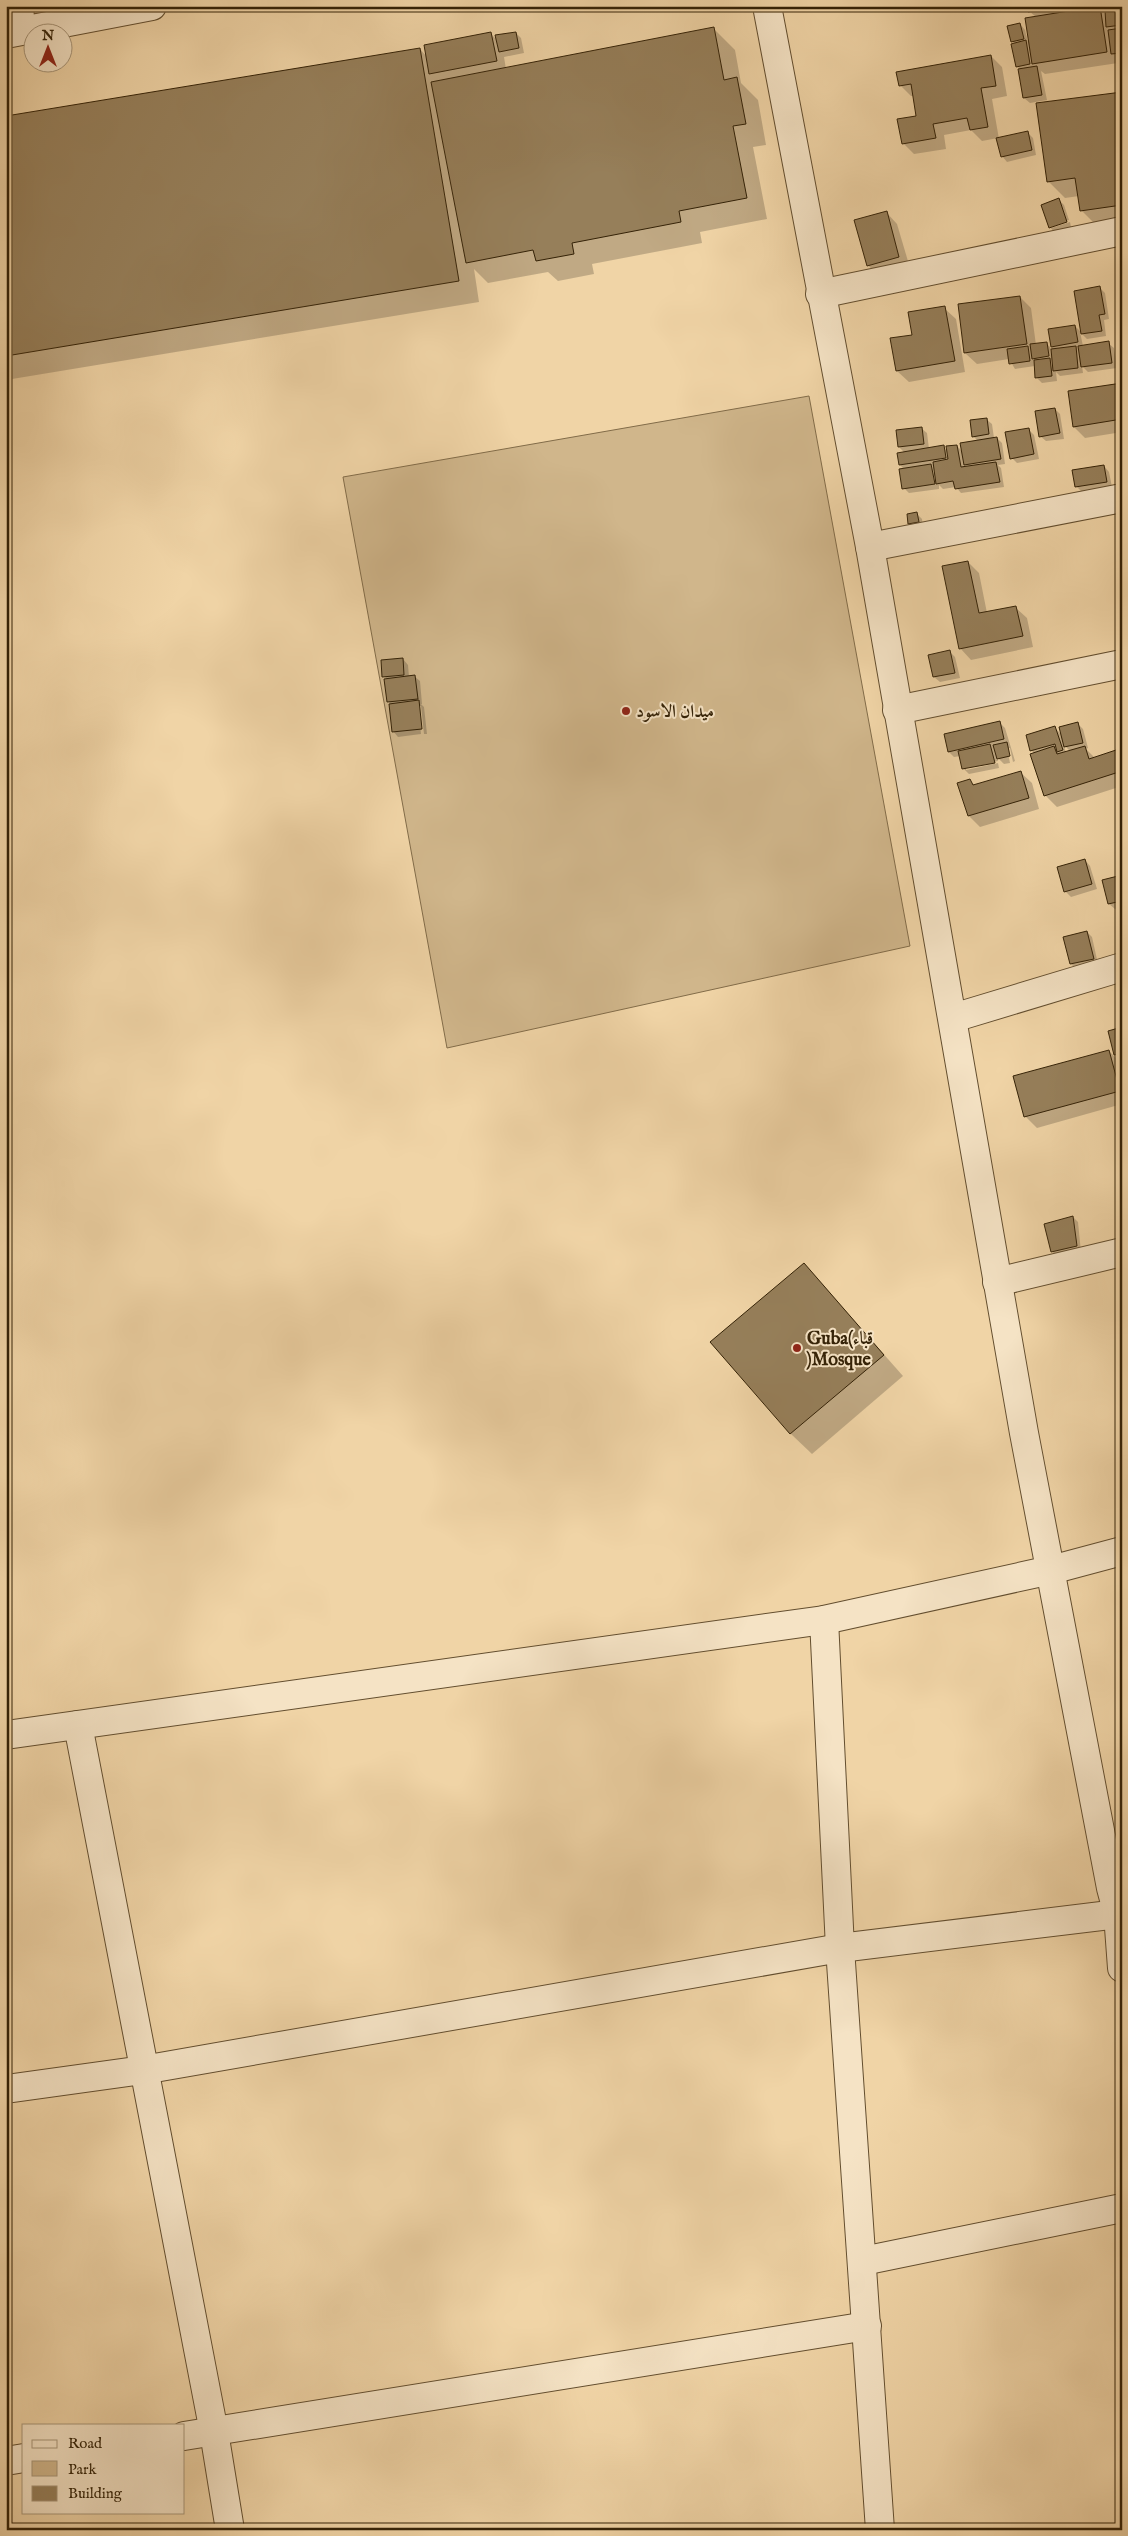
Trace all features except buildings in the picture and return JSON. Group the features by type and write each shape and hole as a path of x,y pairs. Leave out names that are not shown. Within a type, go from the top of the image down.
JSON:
{"street":[{"path":"15,24 152,6"},
{"path":"767,6 820,294 870,547 897,710 953,1018 997,1282 1051,1570 1116,1887 1122,1968"},
{"path":"820,294 1122,231"},
{"path":"870,547 1122,498"},
{"path":"897,710 1122,664"},
{"path":"953,1018 1122,967"},
{"path":"997,1282 1122,1252"},
{"path":"6,1735 824,1620 1051,1570 1122,1551"},
{"path":"824,1620 840,1948 880,2530"},
{"path":"78,1725 214,2432 230,2530"},
{"path":"6,2089 143,2070 840,1948 1118,1914"},
{"path":"863,2261 1122,2208"},
{"path":"185,2436 867,2326"},
{"path":"6,2461 22,2458"}],"green space":[{"name":"ميدان الاسود","path":"809,396 910,946 447,1048 343,477"}],"place":[{"name":"ميدان الاسود","path":"626,711"},
{"name":"Guba(قباء )Mosque","path":"797,1348"}]}
